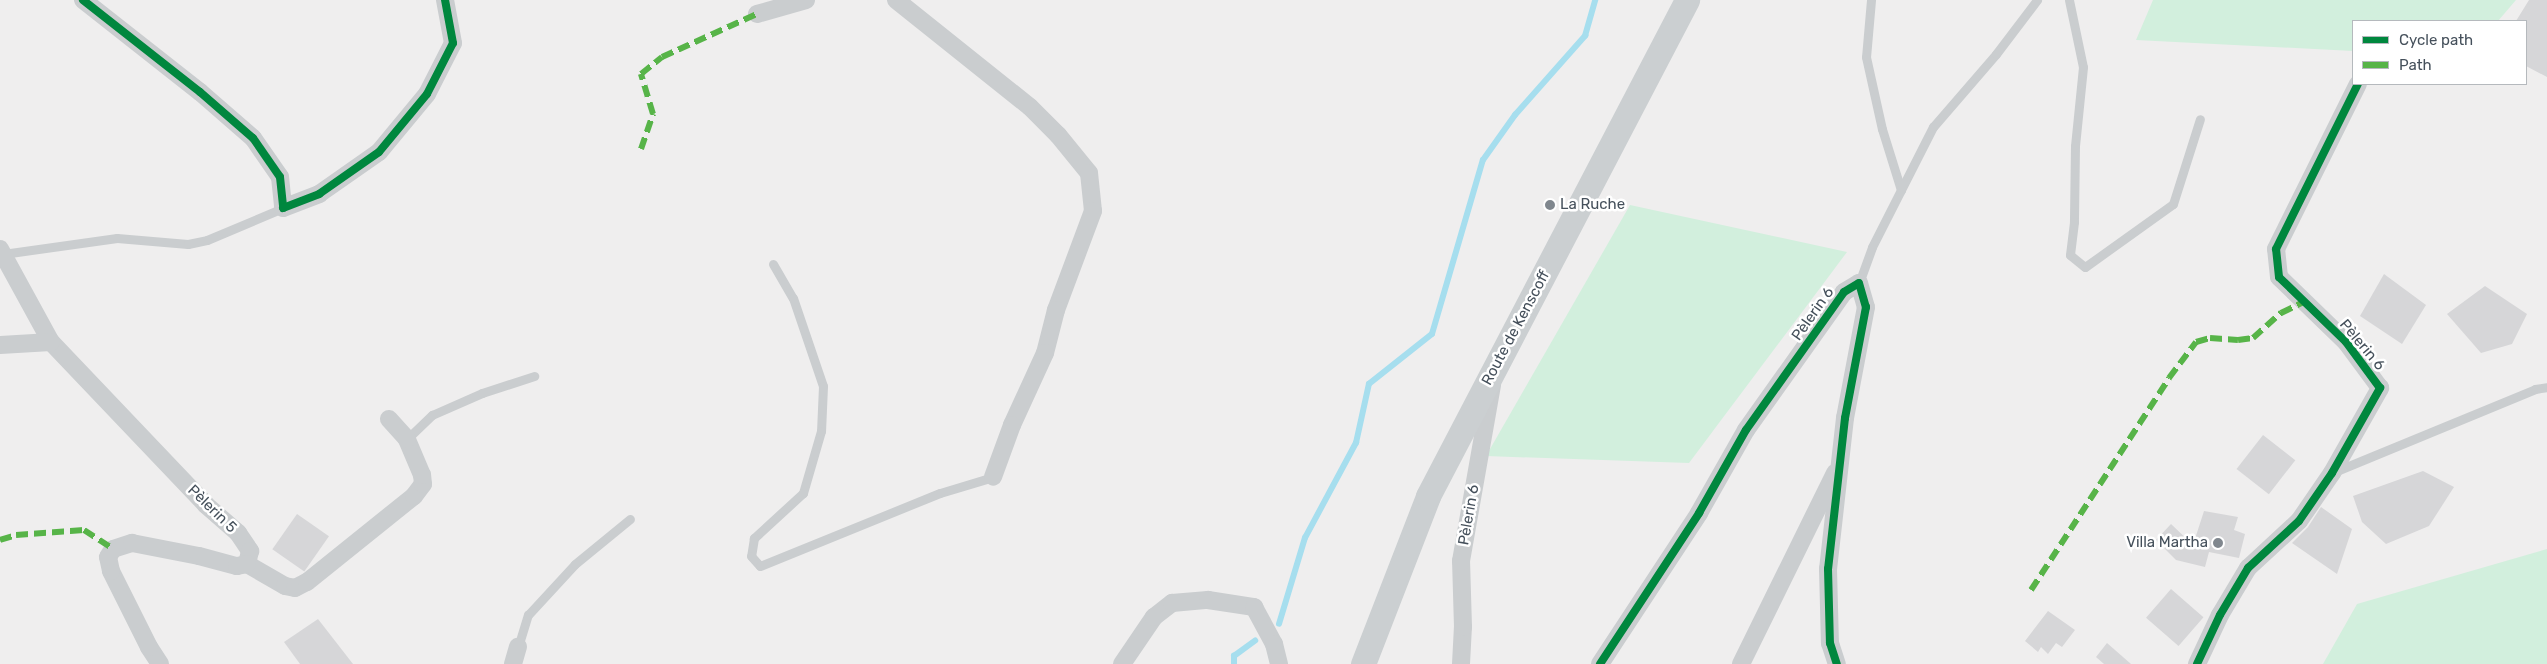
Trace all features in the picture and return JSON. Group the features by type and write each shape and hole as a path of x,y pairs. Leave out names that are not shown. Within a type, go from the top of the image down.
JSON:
{"main road":[{"name":"Route de Kenscoff","path":"1363,664 1428,496 1687,0"}],"street":[{"path":"82,0 200,92 253,138 280,177 284,208 319,194 380,152 427,94 453,43 446,0"},
{"path":"757,14 806,0"},
{"path":"896,0 1030,106 1058,135 1088,173 1093,211 1056,310 1046,353 1012,425 993,477"},
{"name":"Pèlerin 6","path":"2197,664 2220,615 2248,568 2299,521 2332,473 2380,388 2346,342 2279,277 2276,249 2358,85"},
{"name":"Pèlerin 5","path":"1,252 51,342 206,505 238,533 250,551 247,564"},
{"path":"1836,664 1830,644 1828,569 1845,418 1866,314 1866,307 1859,283"},
{"name":"Pèlerin 6","path":"1600,664 1699,513 1746,430 1844,292 1859,283"},
{"path":"0,345 51,342"},
{"name":"Pèlerin 6","path":"1461,664 1463,628 1461,561 1495,368"},
{"path":"160,664 144,639 110,571 108,557 113,548 132,543 198,556 236,566 247,564 285,586 295,588 307,582 414,496 423,484 422,475 408,439 389,419"},
{"path":"1741,664 1841,462"},
{"path":"1122,664 1154,617 1172,603 1208,600 1254,607 1274,644 1279,664"}],"lane":[{"path":"1871,0 1866,56 1882,130 1901,190"},
{"path":"1859,283 1872,247 1933,127 1996,54 2037,0"},
{"path":"2069,0 2083,67 2075,146 2074,222 2070,255 2085,267 2173,204 2200,119"},
{"path":"1,252 117,238 188,244 207,240 284,208"},
{"path":"772,264 793,298 822,386 821,431 803,492 754,538 750,556 760,566 940,493 993,477"},
{"path":"408,439 432,415 482,393 534,376"},
{"path":"2332,473 2535,389 2547,387"},
{"path":"515,656 528,615 574,564 630,519"}],"green space":[{"path":"2153,0 2516,0 2499,20 2352,20 2352,51 2136,40"},
{"path":"1630,205 1847,252 1689,463 1486,456"},
{"path":"2547,549 2547,664 2323,664 2357,604"}],"building":[{"path":"2529,0 2547,0 2547,77 2527,67 2527,20 2517,20"},
{"path":"2384,274 2426,305 2402,344 2360,316"},
{"path":"2485,286 2527,314 2512,344 2481,353 2447,314"},
{"path":"2263,435 2295,460 2269,494 2237,469"},
{"path":"2423,471 2454,487 2429,526 2386,544 2362,522 2353,496"},
{"path":"2321,507 2352,529 2337,574 2292,543 2308,527"},
{"name":"Villa Martha","path":"2204,511 2238,517 2234,530 2245,534 2239,558 2209,552 2205,567 2176,560 2156,540 2171,524 2193,545"},
{"path":"297,514 329,536 304,572 272,549"},
{"path":"2171,589 2203,617 2179,646 2146,618"},
{"path":"2048,611 2075,630 2062,647 2056,643 2048,654 2041,647 2038,652 2025,641"},
{"path":"318,619 353,664 300,664 284,642"},
{"path":"2107,643 2131,664 2104,664 2096,657"}],"waterway":[{"path":"1279,624 1305,538 1356,443 1369,384 1432,334 1483,160 1515,115 1585,36 1595,0"},
{"path":"1234,664 1234,656 1255,641"}],"marked path":[{"path":"641,149 653,114 641,74 662,57 757,14"},
{"path":"2031,590 2169,378 2196,342 2210,338 2238,340 2253,338 2281,313 2304,302"},
{"path":"0,540 16,535 84,530 113,549"}],"cycle path":[{"path":"83,0 200,92 253,138 280,177 283,208 319,194 379,152 427,94 453,43 445,0"},
{"path":"2197,664 2220,615 2248,568 2299,521 2332,473 2380,388 2346,342 2279,277 2276,249 2358,85"},
{"path":"1600,664 1699,513 1746,430 1844,292 1859,283 1866,307 1845,418 1828,569 1830,643 1837,664"}],"place":[{"name":"La Ruche","path":"1550,205"},
{"name":"Villa Martha","path":"2218,543"}]}
